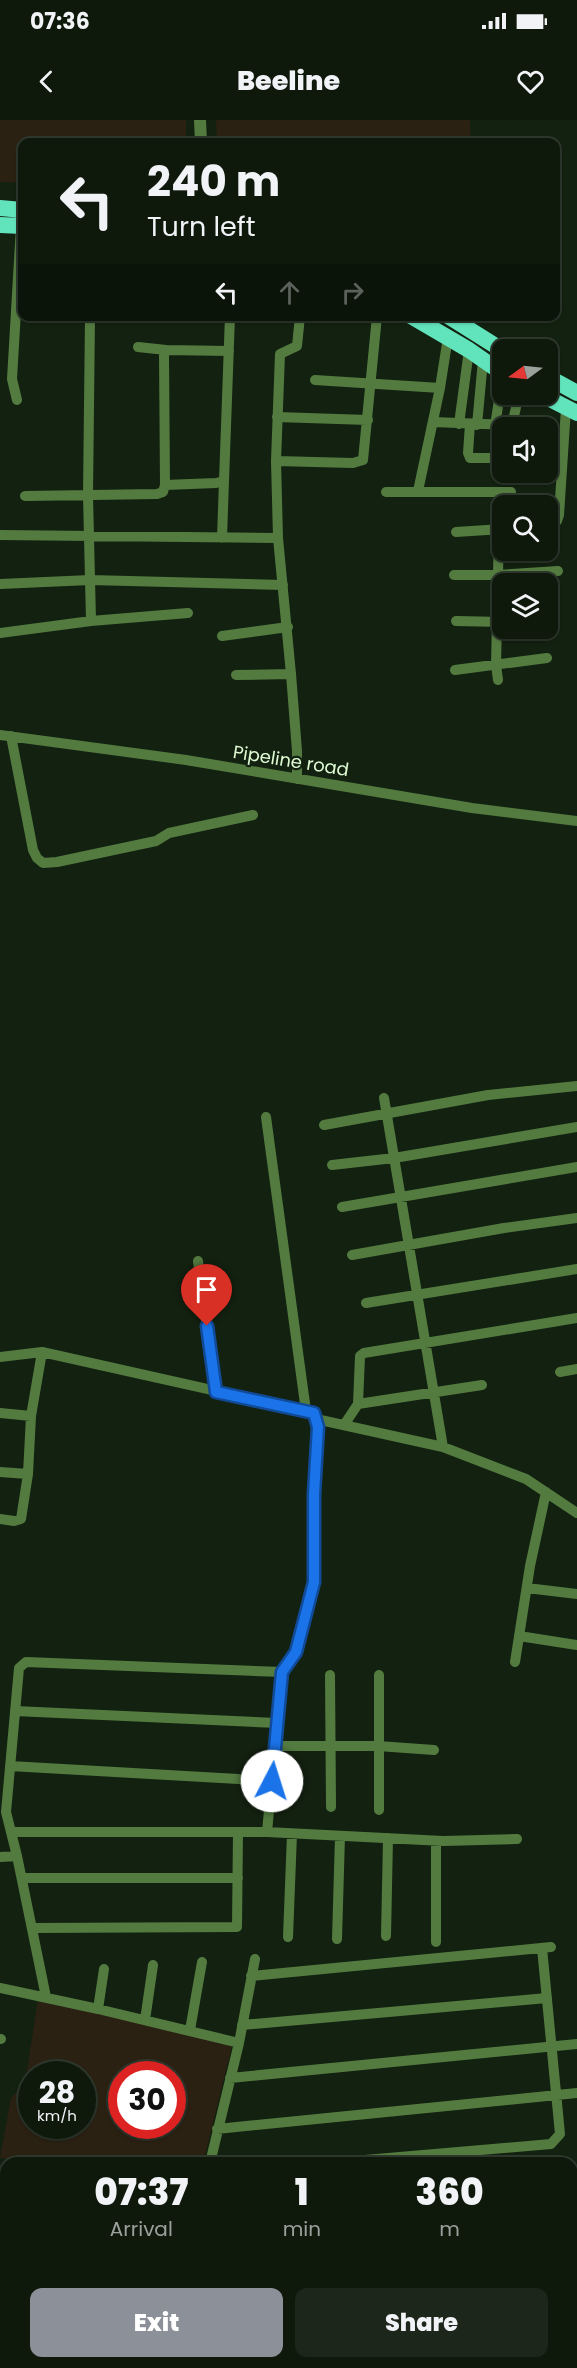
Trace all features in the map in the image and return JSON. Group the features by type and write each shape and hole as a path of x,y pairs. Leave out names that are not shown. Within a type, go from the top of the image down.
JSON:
{"highway":[{"path":"0,208 18,219"},
{"path":"0,225 18,222"},
{"path":"420,321 492,366"},
{"path":"456,321 492,344"},
{"path":"558,383 577,393"},
{"path":"558,404 572,411"}],"street":[{"path":"200,120 201,138"},
{"path":"17,400 12,370 18,281"},
{"path":"90,321 88,495 91,621"},
{"path":"222,538 230,321"},
{"path":"297,779 288,627 278,538 276,461 280,354 294,350 297,346 300,321"},
{"path":"276,461 353,464 363,460 377,321"},
{"path":"418,491 440,388 448,337"},
{"path":"138,347 229,351"},
{"path":"25,496 157,494 163,492 165,485 164,356 166,350"},
{"path":"469,350 468,453 470,458 492,458"},
{"path":"469,424 483,360"},
{"path":"315,380 440,388"},
{"path":"558,518 572,411"},
{"path":"278,417 368,420"},
{"path":"433,422 492,426"},
{"path":"165,485 224,481"},
{"path":"386,492 512,492"},
{"path":"456,532 492,530"},
{"path":"0,535 278,538"},
{"path":"528,573 558,571"},
{"path":"454,575 492,575"},
{"path":"0,584 90,580 283,585"},
{"path":"0,633 91,621 188,613"},
{"path":"456,621 492,622"},
{"path":"222,636 288,627"},
{"path":"498,639 496,665 498,680"},
{"path":"455,670 547,658"},
{"path":"236,675 291,674"},
{"path":"6,736 33,850 43,863 156,841 169,833 253,815"},
{"name":"Pipeline road","path":"6,736 186,760 464,806 577,821"},
{"path":"324,1125 488,1095 577,1086"},
{"path":"384,1098 443,1447"},
{"path":"266,1117 306,1411"},
{"path":"332,1165 394,1158 577,1127"},
{"path":"342,1207 577,1167"},
{"path":"352,1255 504,1228 577,1218"},
{"path":"198,1261 216,1392"},
{"path":"366,1303 577,1269"},
{"path":"344,1425 358,1404 360,1356 364,1353 577,1318"},
{"path":"0,1519 14,1521 21,1519 28,1474 31,1416 42,1352"},
{"path":"0,1357 42,1352 314,1413 318,1427 314,1494 314,1582 296,1652 282,1672 267,1832"},
{"path":"560,1372 577,1370"},
{"path":"358,1404 482,1385"},
{"path":"0,1413 31,1416"},
{"path":"316,1419 443,1447 526,1479 577,1513"},
{"path":"0,1472 28,1474"},
{"path":"514,1662 526,1588 546,1492"},
{"path":"526,1588 577,1594"},
{"path":"519,1636 577,1645"},
{"path":"46,1997 33,1928 6,1812 19,1668 26,1662 282,1672"},
{"path":"379,1675 379,1810"},
{"path":"330,1676 331,1807"},
{"path":"15,1711 278,1723"},
{"path":"275,1746 378,1746 434,1750"},
{"path":"10,1766 272,1781"},
{"path":"11,1832 267,1832 436,1841 517,1839"},
{"path":"33,1928 237,1927 238,1832"},
{"path":"288,1937 292,1834"},
{"path":"337,1939 340,1836"},
{"path":"386,1936 388,1838"},
{"path":"436,1841 436,1942"},
{"path":"0,1857 17,1856"},
{"path":"22,1878 238,1878"},
{"path":"251,1976 547,1947 547,1998 560,2134 551,2145 404,2157"},
{"path":"211,2157 243,2025 255,1959"},
{"path":"190,2030 202,1962"},
{"path":"145,2020 153,1965"},
{"path":"98,2009 104,1969"},
{"path":"0,1988 239,2043"},
{"path":"243,2025 547,1998"},
{"path":"230,2078 577,2044"},
{"path":"217,2129 577,2093"}],"shaded area":[{"path":"0,120 186,120 186,138 18,138 18,183 0,182"},
{"path":"216,120 470,120 471,138 217,138"},
{"path":"38,1999 232,2046 204,2157 0,2157 11,2098 18,2091 18,2139 96,2139 96,2061 29,2061"}],"route":[{"path":"207,1326 216,1392 314,1413 318,1427 314,1494 314,1582 296,1652 282,1672 272,1781"}]}
